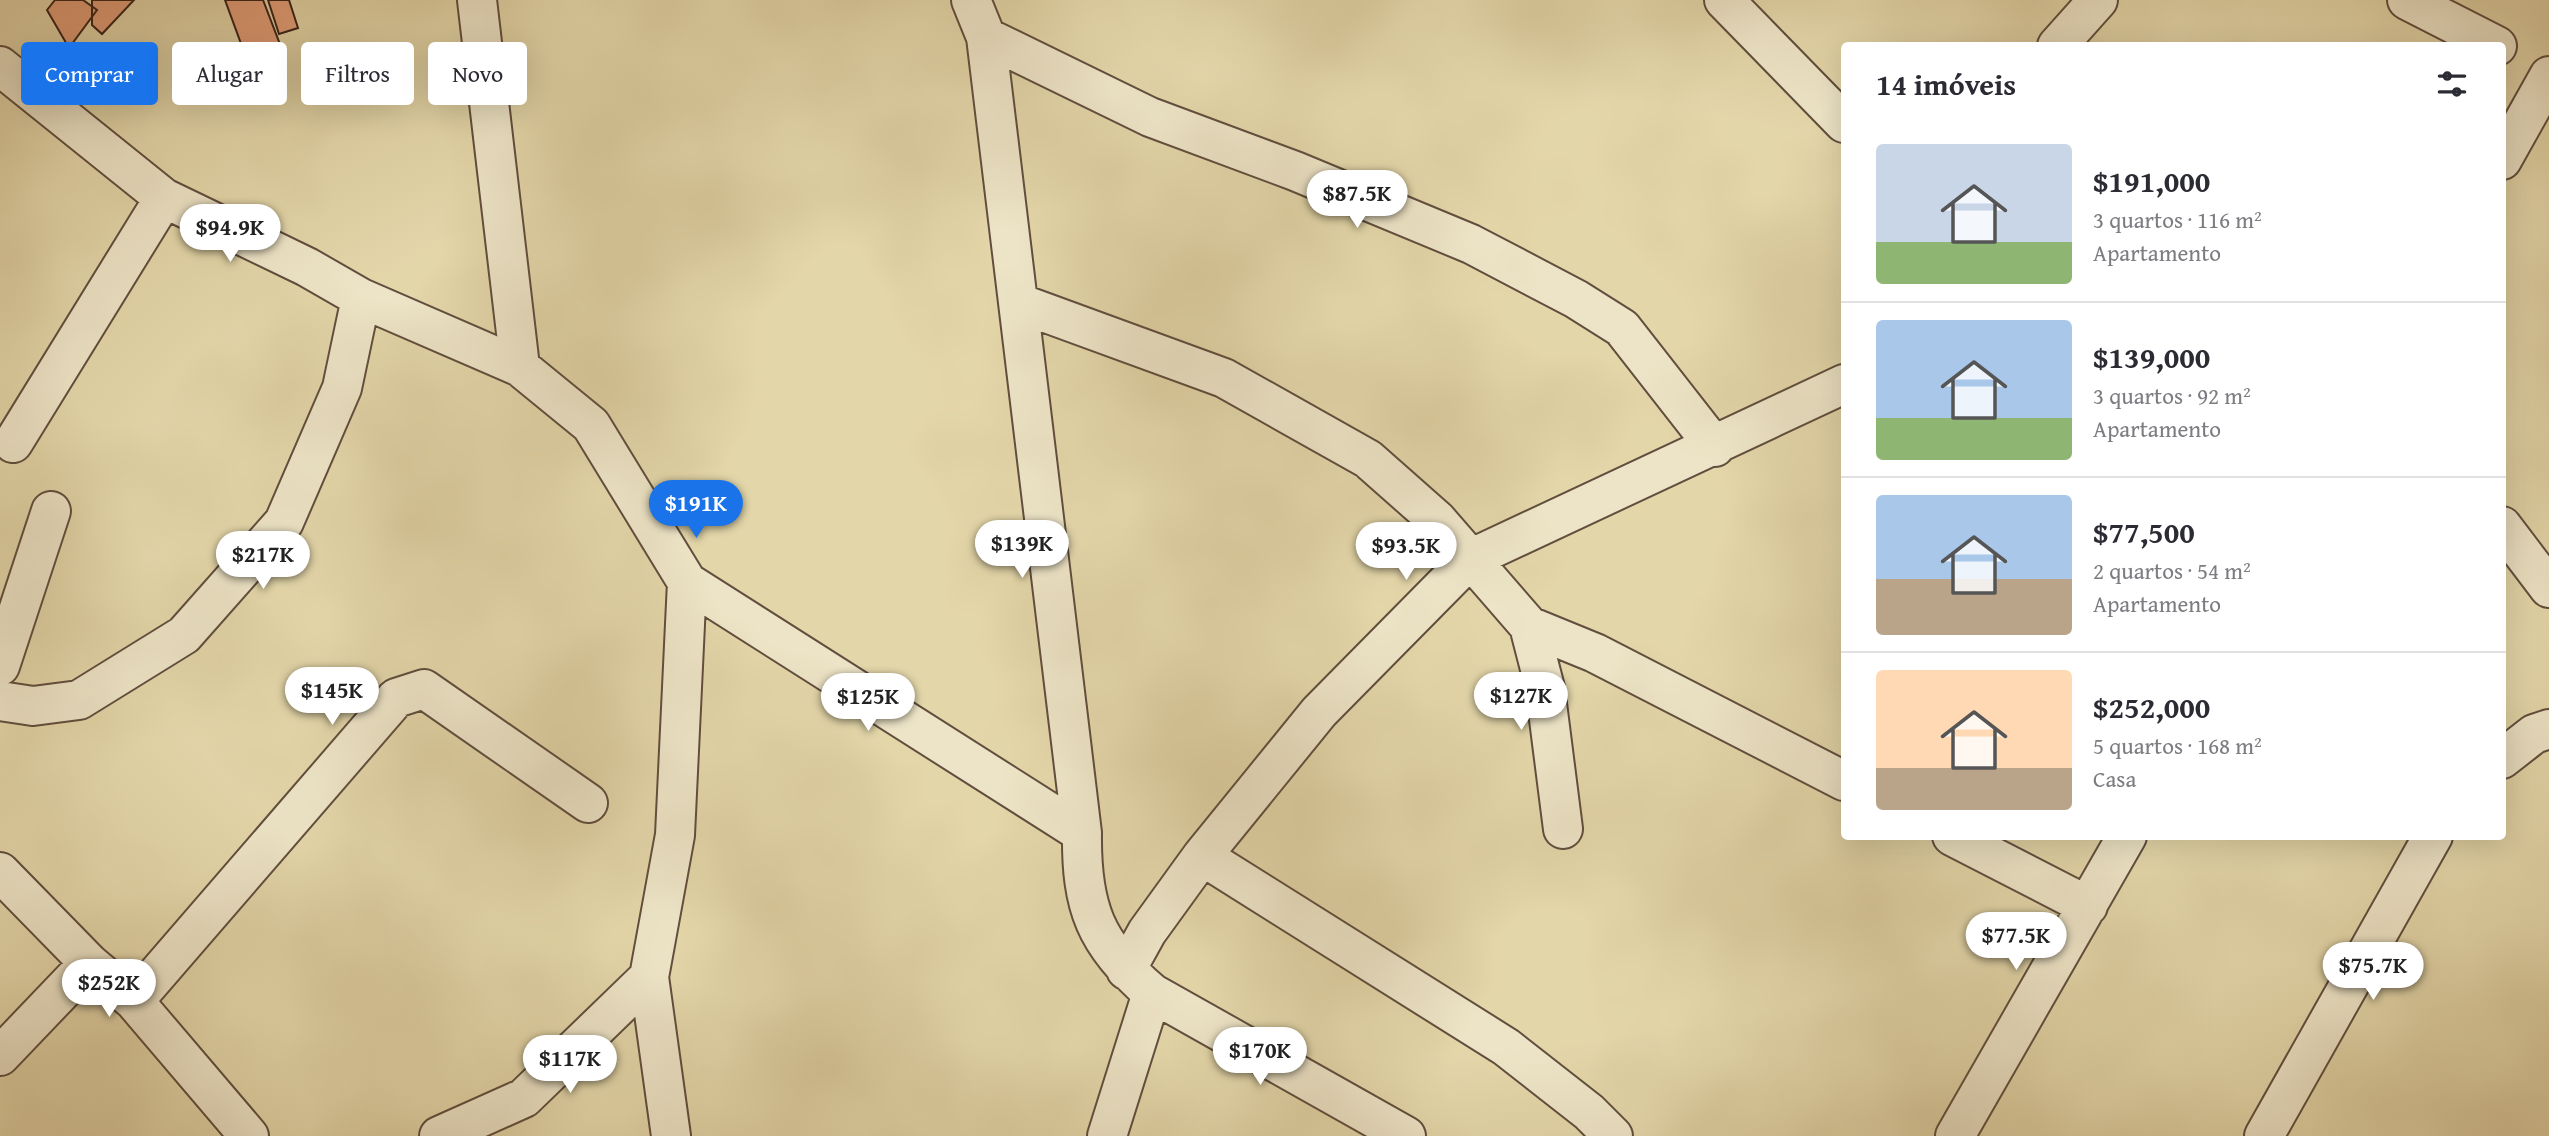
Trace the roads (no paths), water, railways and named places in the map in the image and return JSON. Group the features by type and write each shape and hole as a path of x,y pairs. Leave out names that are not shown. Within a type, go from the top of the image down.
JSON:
{"street":[{"path":"477,0 520,367"},
{"path":"971,0 986,37 1082,833 1082,878 1092,921 1138,982 1406,1136"},
{"path":"1724,0 1841,120"},
{"path":"2061,42 2098,0"},
{"path":"2407,0 2489,42"},
{"path":"986,37 1150,117 1295,172 1471,244 1576,299 1622,328 1715,447"},
{"path":"2506,50 2549,74 2506,153"},
{"path":"0,66 164,198 307,267 361,298 520,367 591,425 687,582 1082,833"},
{"path":"13,443 164,198"},
{"path":"0,701 33,706 79,700 184,635 284,522 342,388 361,298"},
{"path":"1019,303 1224,378 1368,459 1437,520 1529,626 1595,653 1841,779"},
{"path":"1107,1136 1147,932 1202,856 1319,712 1470,559 1715,447 1841,385"},
{"path":"0,666 51,511"},
{"path":"2506,531 2549,588"},
{"path":"671,1136 649,977 675,835 687,582"},
{"path":"1529,626 1545,688 1563,829"},
{"path":"134,1001 396,698 424,689 588,803"},
{"path":"2506,756 2534,734 2549,729"},
{"path":"1960,840 2088,906"},
{"path":"1955,1136 2125,840"},
{"path":"2264,1136 2431,840"},
{"path":"1202,856 1506,1047 1589,1112 1613,1136"},
{"path":"0,872 89,963 134,1001 249,1136"},
{"path":"0,1056 89,963"},
{"path":"439,1136 524,1098 649,977"}]}
